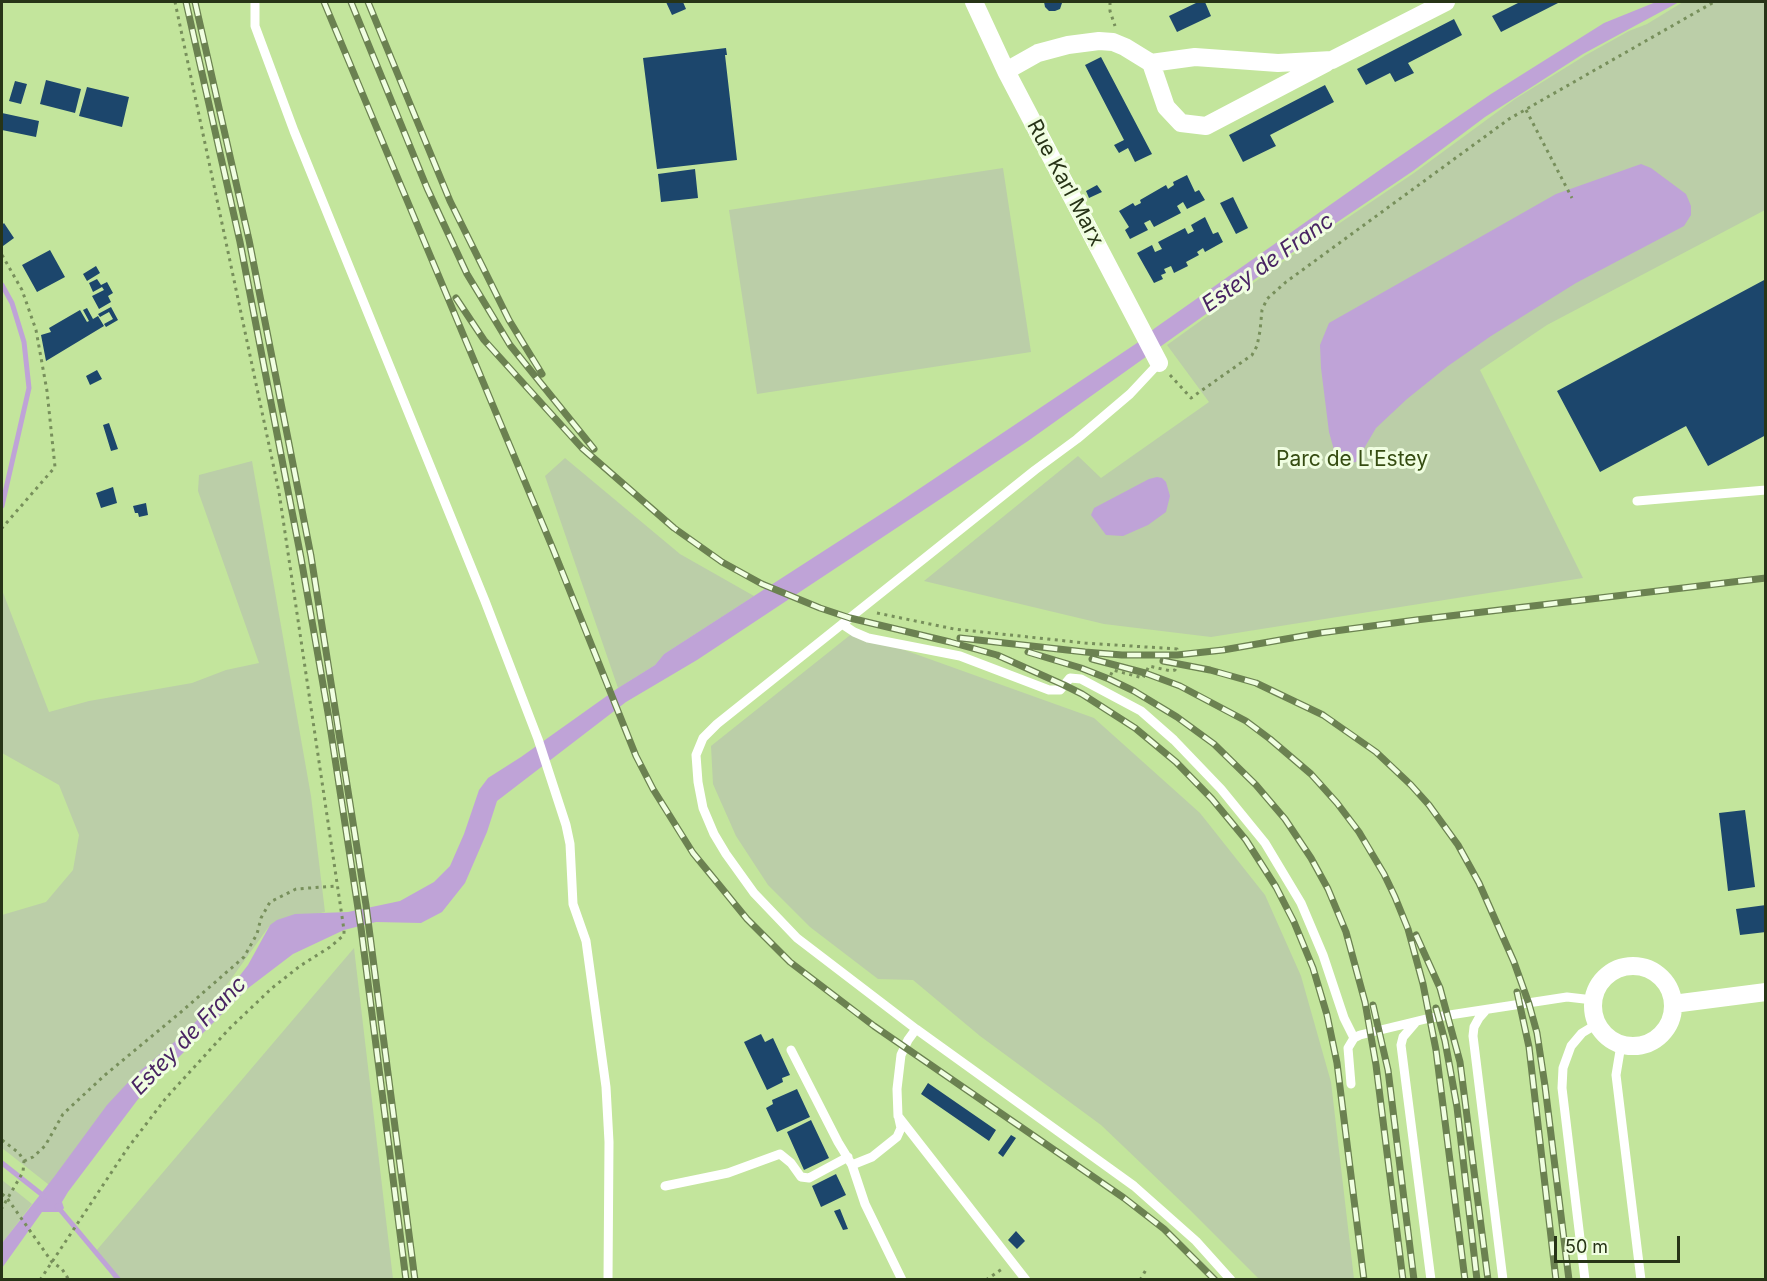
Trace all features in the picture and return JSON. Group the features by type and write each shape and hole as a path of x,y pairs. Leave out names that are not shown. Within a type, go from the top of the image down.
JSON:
{"street":[{"name":"Rue Karl Marx","path":"974,2 1006,71 1157,357"},
{"path":"1006,71 1038,53 1068,45 1099,41 1113,42 1150,63 1166,107 1181,123 1206,126 1446,2"},
{"path":"1150,63 1195,57 1278,63 1332,60"},
{"path":"1628,966 1654,971 1671,991 1673,1004 1669,1023 1658,1038 1634,1047 1621,1045 1611,1040 1597,1024 1593,1013 1593,1000 1597,988 1615,970 1628,966"},
{"path":"1673,1004 1766,992"}],"lane":[{"path":"255,2 255,26 294,131 485,601 538,739 566,825 570,844 573,904 586,941 606,1087 609,1142 608,1280"},
{"path":"1157,357 1130,394 1077,439 717,724 703,738 696,755 698,782 703,808 714,834 754,893 797,938 916,1029 1134,1186 1196,1241 1231,1280"},
{"path":"1637,501 1766,490"},
{"path":"842,624 868,638 960,656 1048,690 1059,690 1067,680 1075,677 1141,711 1174,740 1221,789 1265,843 1301,903 1323,955 1344,1018 1354,1038"},
{"path":"1351,1084 1348,1048 1354,1038 1364,1034 1430,1018 1567,997 1593,1000"},
{"path":"1486,1010 1474,1027 1473,1036 1503,1280"},
{"path":"1415,1023 1403,1037 1401,1045 1431,1280"},
{"path":"1585,1280 1562,1088 1563,1068 1571,1046 1582,1033 1597,1024"},
{"path":"665,1186 728,1173 780,1154 791,1163 801,1177 809,1178 850,1161 872,1157 897,1137 901,1128 897,1089 901,1055 916,1029"},
{"path":"1621,1045 1616,1075 1641,1280"},
{"path":"790,1050 850,1161 865,1204 902,1280"},
{"path":"898,1116 1026,1280"}],"path":[{"path":"40,1280 127,1149 166,1098 221,1038 272,988 300,966 330,947 344,935 345,930 279,492 175,2"},
{"path":"1110,2 1110,11 1116,30 1113,42"},
{"path":"1157,357 1191,398 1252,355 1257,346 1262,310 1267,299 1280,288 1509,119 1714,2"},
{"path":"1526,110 1572,198"},
{"path":"2,255 22,290 36,330 47,391 55,467 2,528"},
{"path":"862,608 880,614 954,629 1085,643 1177,649 1175,670 1149,666 1143,678 1113,670 1104,690"},
{"path":"24,1161 33,1157 45,1146 63,1114 105,1075 244,957 257,934 261,918 270,902 296,890 338,886"},
{"path":"2,1140 19,1153 24,1161 23,1172 2,1208"},
{"path":"2,1194 52,1262 62,1269 69,1280"},
{"path":"986,1280 1013,1261"},
{"path":"1140,1280 1147,1268"}],"green space":[{"name":"Parc de L'Estey","path":"1683,2 1765,2 1765,210 1547,325 1480,370 1583,578 1211,637 1104,624 924,581 1078,456 1101,478 1209,402 1167,345 1291,256 1414,173 1515,99 1586,55 1629,31 1647,24"},
{"path":"1003,168 1031,352 757,394 729,210"},
{"path":"565,458 680,554 754,596 664,654 655,665 618,688 545,476"},
{"path":"252,461 311,796 325,912 270,925 208,1011 53,1188 2,1148 2,915 46,902 73,870 79,835 59,785 2,753 2,590 49,712 89,701 192,683 226,670 259,663 198,491 199,475"},
{"path":"854,632 1094,718 1200,813 1265,895 1301,976 1331,1082 1354,1279 1259,1279 1101,1125 980,1036 913,980 878,979 810,927 768,885 736,836 713,784 711,746"},
{"path":"354,948 393,1279 114,1279 96,1251"},
{"path":"2,1180 32,1204 2,1243"}],"water":[{"name":"Estey de Franc","path":"1656,2 1679,2 1583,54 1485,117 1413,171 1293,252 1028,441 697,660 626,702 497,801 487,832 465,883 442,912 421,923 376,922 344,930 293,954 247,989 142,1094 68,1192 62,1202 64,1208 61,1212 42,1212 2,1268 2,1243 107,1105 134,1076 179,1038 231,987 248,965 270,925 295,914 348,912 400,901 434,882 450,866 479,790 488,778 655,665 664,654 895,505 1137,343 1155,328 1491,94 1604,23"},
{"path":"1641,164 1651,168 1686,194 1691,206 1691,215 1684,226 1576,283 1491,336 1448,366 1407,399 1376,428 1356,462 1348,463 1340,459 1334,450 1329,432 1321,368 1320,345 1329,323 1556,194"},
{"path":"1157,477 1166,482 1170,496 1166,512 1148,525 1123,536 1106,535 1091,515 1094,508"}],"building":[{"path":"666,2 683,2 686,9 672,15"},
{"path":"1044,2 1062,3 1060,9 1049,11"},
{"path":"1198,2 1205,2 1211,16 1177,32 1169,16"},
{"path":"1520,2 1560,2 1501,32 1492,16"},
{"path":"1454,19 1462,35 1408,63 1414,73 1395,82 1390,73 1366,85 1357,69"},
{"path":"726,48 737,160 657,169 643,58"},
{"path":"1101,57 1152,154 1135,162 1128,148 1119,153 1114,145 1124,140 1085,65"},
{"path":"46,80 81,89 75,113 40,104"},
{"path":"15,81 27,84 21,104 9,101"},
{"path":"1325,85 1334,102 1270,135 1276,146 1243,162 1229,135"},
{"path":"87,87 129,97 122,127 79,116"},
{"path":"2,113 39,121 36,137 2,130"},
{"path":"695,169 698,198 661,202 658,174"},
{"path":"1187,175 1195,192 1199,190 1205,200 1187,209 1183,202 1177,206 1181,213 1154,227 1150,220 1144,223 1148,230 1130,239 1125,230 1129,227 1119,211 1133,203 1135,206 1141,203 1140,200 1166,185 1168,189 1174,185 1173,182"},
{"path":"1097,185 1102,192 1089,198 1086,191"},
{"path":"1233,197 1248,228 1236,234 1220,203"},
{"path":"1205,217 1213,234 1218,232 1223,242 1205,252 1203,248 1197,252 1199,255 1186,262 1188,266 1174,273 1171,266 1164,269 1166,273 1161,275 1163,279 1154,283 1137,253 1152,245 1155,252 1162,249 1158,242 1185,228 1188,234 1194,231 1191,225"},
{"path":"4,223 14,238 3,246 2,225"},
{"path":"50,250 65,277 37,292 22,265"},
{"path":"96,266 100,273 87,281 83,274"},
{"path":"97,279 101,285 107,282 113,293 108,296 111,302 99,309 92,296 104,290 102,287 93,292 89,283"},
{"path":"1766,279 1766,435 1708,466 1686,426 1600,472 1557,391"},
{"path":"111,307 118,320 106,327 104,324 113,319 109,312 100,317 98,314"},
{"path":"87,308 93,319 98,316 104,326 46,361 41,335 51,332 49,328 80,310 87,322 89,321 83,310"},
{"path":"97,370 102,379 90,385 86,376"},
{"path":"109,423 118,449 111,451 103,425"},
{"path":"113,487 117,503 101,508 96,493"},
{"path":"146,503 148,515 139,517 133,506"},
{"path":"1745,810 1755,887 1728,891 1719,813"},
{"path":"1766,905 1766,932 1740,935 1736,909"},
{"path":"761,1034 765,1042 773,1038 790,1075 782,1078 783,1082 767,1090 744,1042"},
{"path":"928,1083 996,1130 989,1141 921,1094"},
{"path":"797,1089 810,1117 777,1132 766,1108 773,1104 772,1100"},
{"path":"811,1120 829,1158 804,1170 787,1132"},
{"path":"1011,1135 1016,1138 1003,1157 998,1153"},
{"path":"836,1174 846,1195 821,1207 812,1186"},
{"path":"840,1209 848,1229 843,1230 834,1211"},
{"path":"1016,1231 1025,1241 1017,1249 1008,1240"}],"waterway":[{"path":"2,285 12,303 24,342 29,388 2,506"},
{"path":"2,1163 45,1197"},
{"path":"57,1206 119,1280"}],"railway":[{"path":"186,2 240,242 301,558 328,713 361,928 406,1280"},
{"path":"195,2 249,240 311,556 366,905 415,1280"},
{"path":"324,2 553,549 636,756 653,789 693,853 747,919 790,962 874,1026 1124,1198 1164,1229 1215,1280"},
{"path":"351,2 427,188 467,274 510,345 594,449"},
{"path":"368,2 450,201 509,320 542,374"},
{"path":"456,298 484,340 582,448 674,528 722,562 762,584 820,608 850,618 997,655 1064,685 1135,728 1176,762 1212,799 1246,840 1276,887 1294,922 1313,968 1327,1015 1337,1063 1364,1280"},
{"path":"960,638 1122,655 1177,655 1416,620 1766,578"},
{"path":"1028,652 1109,679 1177,717 1214,744 1256,785 1285,819 1311,858 1328,889 1346,932 1365,1002 1376,1065 1403,1280"},
{"path":"1092,659 1145,673 1180,686 1246,721 1311,774 1359,832 1395,897 1408,929 1423,984 1436,1050 1465,1280"},
{"path":"1163,661 1210,670 1256,683 1323,715 1376,752 1411,785 1429,805 1458,845 1479,883 1514,962 1537,1033 1569,1280"},
{"path":"1416,935 1440,988 1460,1062 1488,1280"},
{"path":"1517,992 1529,1047 1556,1280"},
{"path":"1373,1005 1388,1070 1414,1280"},
{"path":"1436,1008 1445,1041 1457,1107 1477,1280"}]}
